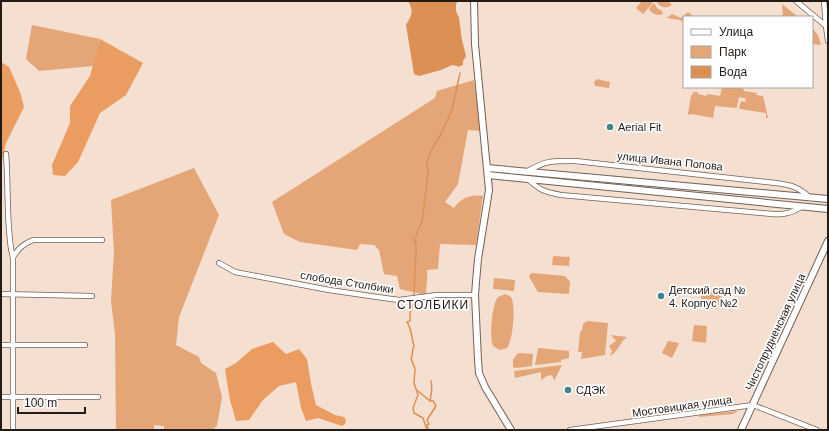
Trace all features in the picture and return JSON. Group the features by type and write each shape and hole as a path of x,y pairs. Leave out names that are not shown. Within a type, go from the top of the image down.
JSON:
{"main road":[{"path":"474,1 475,44 488,172 488,198 478,259 475,294 479,373 491,399 510,430"},
{"path":"488,172 526,172 828,199"},
{"path":"488,172 528,179 828,210"},
{"name":"Чистопрудненская улица","path":"741,430 828,241"}],"street":[{"path":"796,1 826,26"},
{"path":"824,1 828,41"},
{"path":"6,154 14,294 13,430"},
{"name":"улица Ивана Попова","path":"526,172 541,163 551,161 575,161 776,182 790,185 802,190 810,198"},
{"path":"528,179 536,187 545,192 561,195 784,215 801,207"},
{"path":"13,257 19,247 33,240 102,240"},
{"name":"слобода Столбики","path":"219,263 235,272 329,290 398,300 436,295 475,294"},
{"path":"1,294 92,296"},
{"path":"1,345 85,345"},
{"path":"1,396 98,397"},
{"name":"Мостовицкая улица","path":"570,430 753,405 817,430"}],"green space":[{"path":"642,1 651,1 653,3 643,14 636,8"},
{"path":"656,1 668,1 672,5 663,7"},
{"path":"654,3 663,14 657,15 650,11 649,9"},
{"path":"782,4 797,16 783,16"},
{"path":"688,12 693,16 683,16"},
{"path":"672,14 681,18 683,16 683,22 680,20 667,18"},
{"path":"32,25 100,39 93,66 39,71 26,59"},
{"path":"813,29 818,35 821,45 813,44"},
{"path":"597,79 610,82 609,88 595,86 594,82"},
{"path":"474,80 481,131 468,130 458,184 445,202 454,208 463,199 474,196 483,196 476,245 440,244 438,269 427,270 426,295 400,289 397,276 384,274 379,250 374,245 360,244 357,250 300,242 284,234 272,202 435,98 437,91"},
{"path":"722,88 743,88 744,91 757,93 756,95 763,96 768,118 766,118 766,113 740,109 741,101 745,102 746,99 739,97 737,107 735,108 715,106 713,118 688,114 691,96 694,92 707,96 707,94 720,96"},
{"path":"194,168 219,215 179,317 176,345 199,357 201,363 216,373 222,397 217,426 212,430 164,430 164,426 154,425 154,430 116,430 115,334 111,301 114,252 111,200"},
{"path":"553,256 570,257 569,266 552,265"},
{"path":"532,273 565,276 570,282 569,294 538,292 529,277"},
{"path":"494,278 515,280 514,291 493,289"},
{"path":"702,290 722,292 721,300 717,309 700,307"},
{"path":"505,294 511,297 513,301 513,323 509,344 507,348 500,350 493,346 491,336 492,321 496,300 498,297"},
{"path":"587,321 608,323 605,355 581,359 582,352 578,352 580,332 583,324"},
{"path":"694,325 707,326 706,343 692,341"},
{"path":"611,335 627,337 610,356 612,351 609,346 616,341"},
{"path":"668,341 679,343 672,358 662,353"},
{"path":"538,348 569,351 569,358 561,360 561,362 535,365"},
{"path":"518,353 533,354 532,366 513,367 513,360"},
{"path":"562,365 554,380 552,375 541,380 541,372 515,378 514,371"},
{"path":"738,411 733,414 699,417 700,415"}],"shaded area":[{"path":"100,39 143,63 126,95 100,113 78,162 65,176 53,175 52,165 70,123 70,106 90,76"},
{"path":"1,62 9,67 20,92 24,107 6,143 1,165"},
{"path":"273,342 286,354 299,349 307,359 316,405 335,415 344,417 346,420 345,424 342,426 318,418 306,421 301,408 296,382 279,386 263,400 249,420 236,421 230,400 225,369 236,363 252,349"}],"water":[{"path":"408,1 458,1 456,4 456,11 459,18 466,56 463,61 463,65 458,67 452,65 441,70 419,76 414,74 406,25 412,13"}],"waterway":[{"path":"414,295 416,243 413,239 417,236 417,232 422,222 428,174 427,162 452,110 460,73"},
{"path":"414,302 410,313 410,321 407,322 411,330 414,346 411,358 415,369 414,383 418,395 413,408 414,413 423,418 427,430"},
{"path":"428,429 427,425 429,424 427,420 436,406 433,401 430,401 432,388 431,381"},
{"path":"418,391 430,401"}],"place":[{"name":"Aerial Fit","path":"610,127"},
{"name":"Детский сад № 4. Корпус №2","path":"661,296"},
{"name":"СДЭК","path":"568,390"}],"district":[{"name":"СТОЛБИКИ","path":"433,305"}]}
